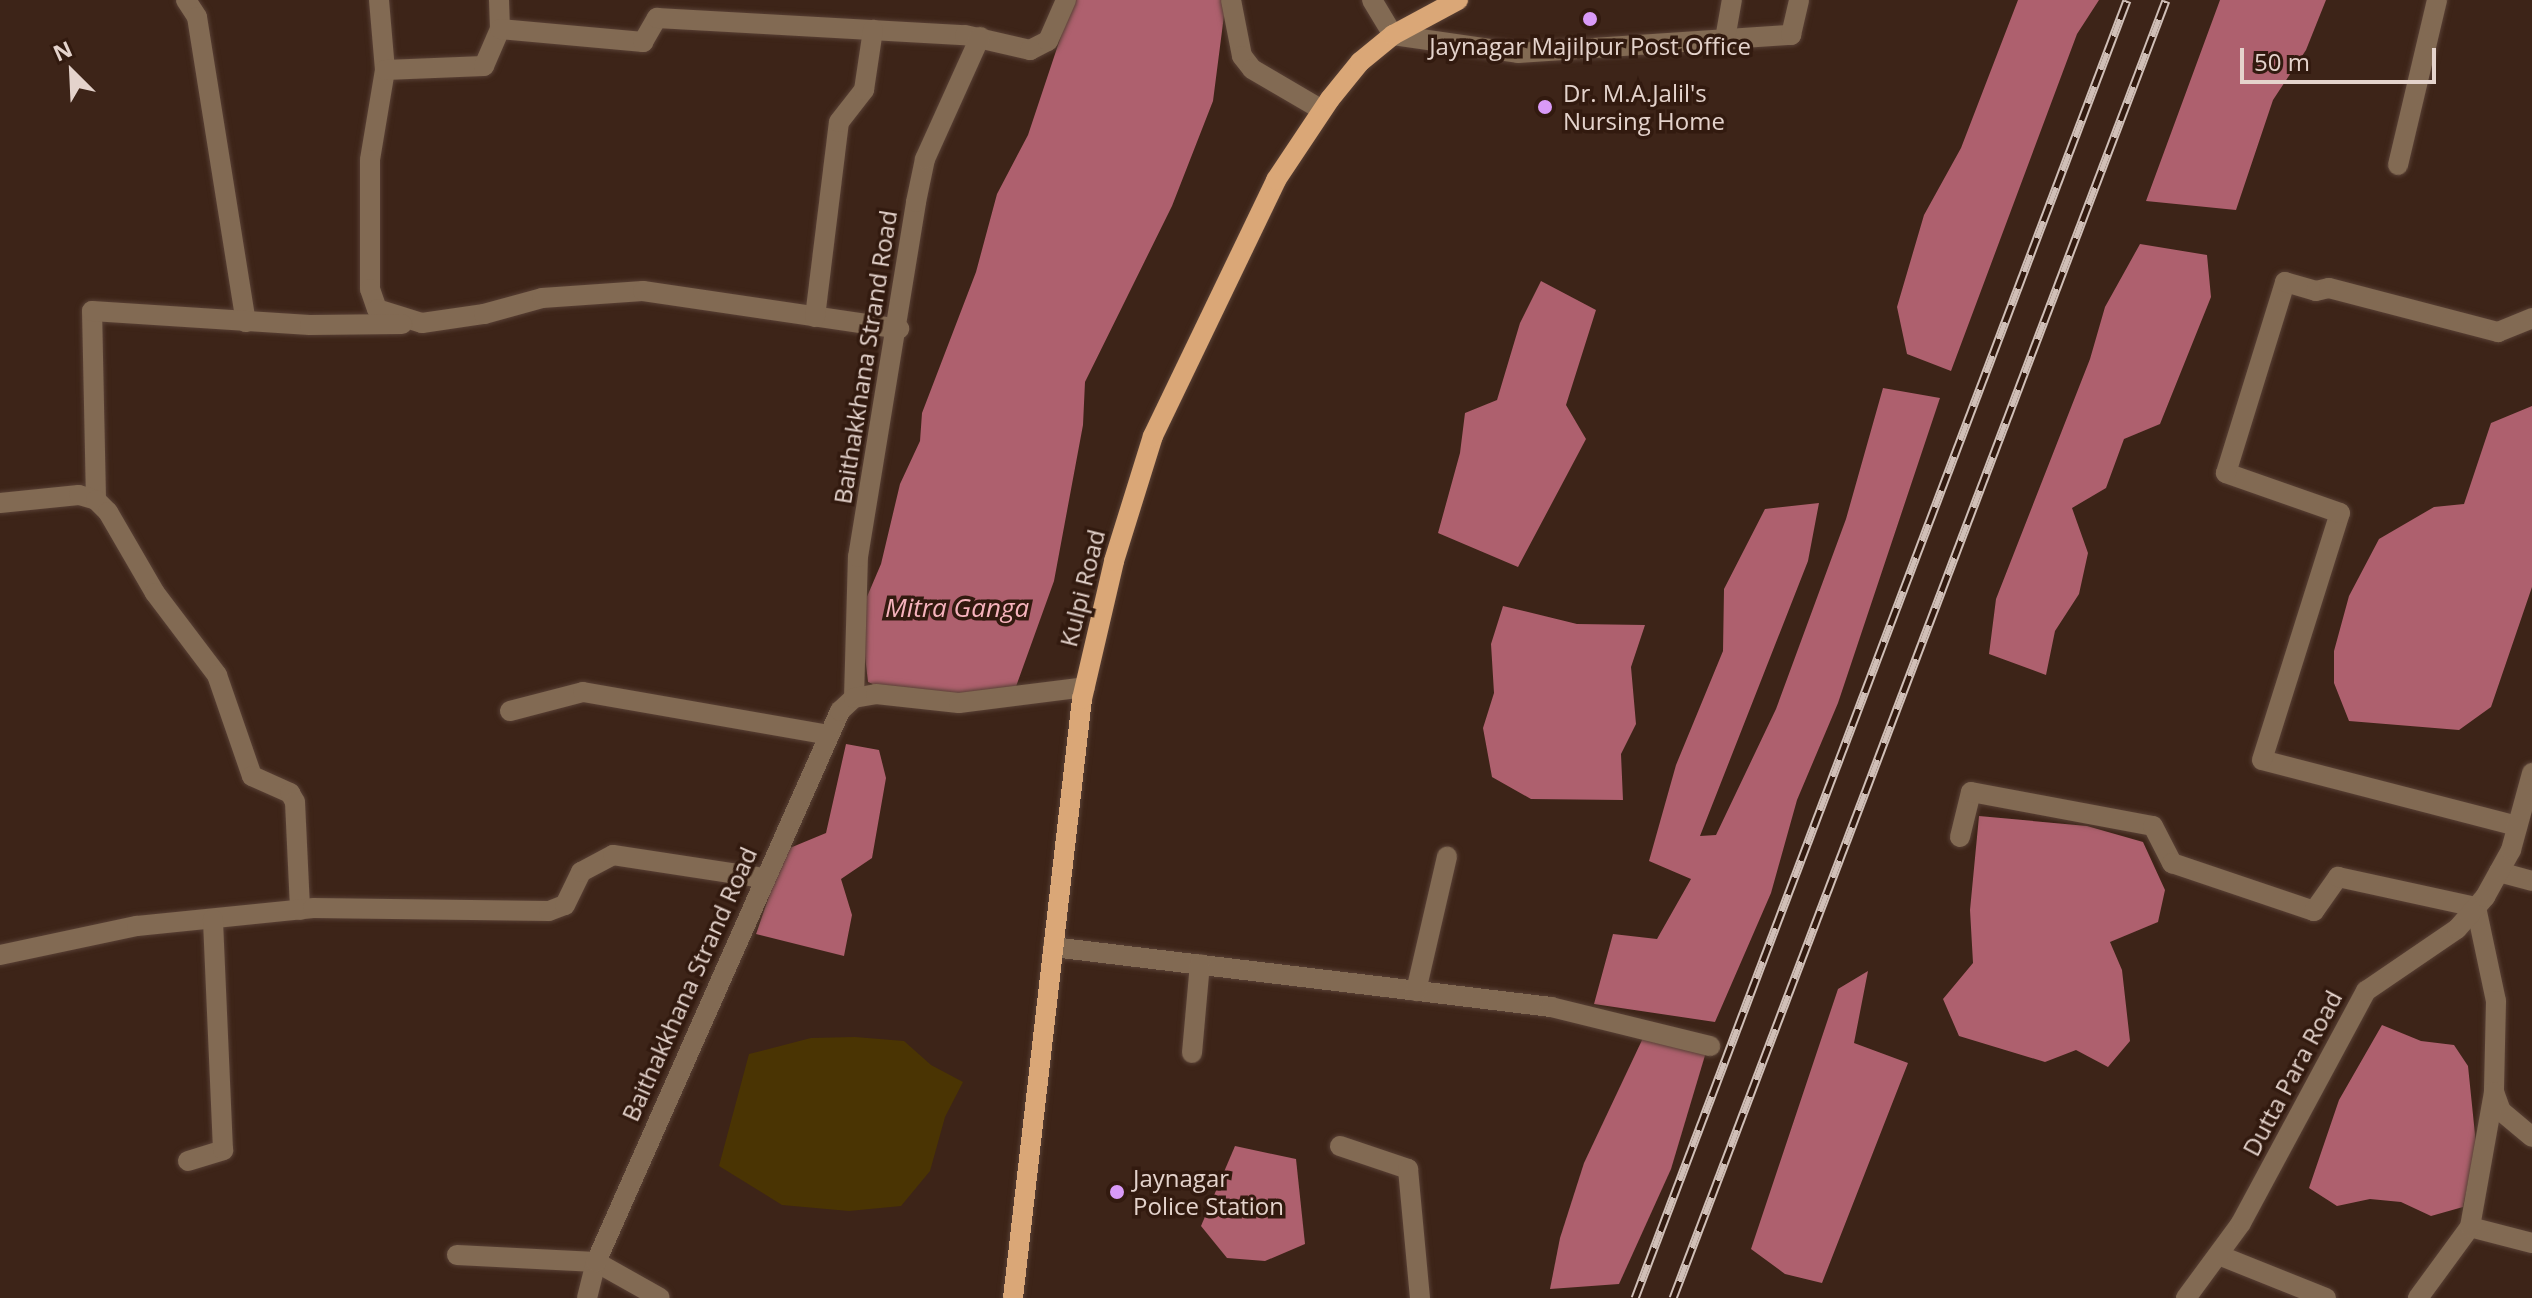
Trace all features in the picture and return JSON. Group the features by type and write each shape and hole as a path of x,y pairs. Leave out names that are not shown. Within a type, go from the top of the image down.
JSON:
{"main road":[{"name":"Kulpi Road","path":"1013,1298 1085,687 1114,561 1153,436 1276,180 1322,110 1360,62 1393,35 1458,0"}],"street":[{"path":"186,0 197,17 246,322"},
{"path":"379,0 385,70 370,160 370,289 377,309 422,323"},
{"path":"385,70 484,66 500,29 499,0"},
{"path":"500,29 643,42 657,18 980,37 1030,50 1041,47 1066,0"},
{"path":"1231,0 1242,56 1252,69 1322,110"},
{"path":"1372,0 1393,35 1518,53 1791,35 1799,0"},
{"path":"1725,39 1732,0"},
{"path":"2398,165 2437,0"},
{"path":"815,317 839,122 864,90 873,30"},
{"name":"Baithakkhana Strand Road","path":"587,1298 596,1262 763,878 840,711 854,698 858,557 899,329 925,159 980,37"},
{"path":"2517,826 2262,760 2340,513 2226,473 2285,282 2316,291 2329,288 2498,332 2532,318"},
{"path":"300,910 295,802 290,793 252,776 217,675 161,603 96,500 92,311 246,322 422,323 484,314 542,298 606,291 643,291 899,329"},
{"path":"0,503 55,495 96,500"},
{"path":"854,698 876,694 972,702 1085,687"},
{"path":"510,711 583,692 829,735"},
{"name":"Dutta Para Road","path":"2186,1298 2221,1256 2366,991 2457,929 2476,907 2499,872 2531,779"},
{"path":"1960,837 1971,792 2153,826 2172,863 2314,911 2338,877 2476,907 2496,1001 2494,1092 2470,1227 2418,1298"},
{"path":"0,955 83,935 300,910 549,911 565,905 581,872 613,855 763,878"},
{"path":"1416,991 1447,857"},
{"path":"2499,872 2532,881"},
{"path":"188,1161 223,1150 213,919"},
{"path":"1053,947 1551,1007 1710,1046"},
{"path":"1192,1053 1200,964"},
{"path":"2494,1092 2501,1111 2532,1137"},
{"path":"1340,1146 1408,1169 1420,1298"},
{"path":"2470,1227 2532,1243"},
{"path":"457,1255 596,1262 660,1298"},
{"path":"2221,1256 2326,1298"}],"shaded area":[{"path":"855,1037 904,1041 931,1065 963,1082 945,1117 930,1171 901,1206 849,1211 782,1205 719,1166 749,1054 811,1038"}],"water":[{"name":"Mitra Ganga","path":"1073,0 1226,0 1213,101 1172,206 1085,382 1083,425 1054,581 1014,692 899,695 868,682 860,613 881,564 900,484 920,441 922,413 976,272 997,194 1028,135"},
{"path":"2018,0 2099,0 2077,34 1951,371 1907,354 1897,307 1924,215 1961,148"},
{"path":"2220,0 2326,0 2306,50 2273,100 2236,210 2146,201"},
{"path":"2140,244 2207,255 2211,297 2160,424 2124,439 2106,488 2072,508 2088,553 2079,594 2055,631 2046,675 1989,654 1996,599 2090,359 2105,307"},
{"path":"1541,281 1596,310 1566,405 1586,439 1518,567 1438,533 1460,453 1465,413 1497,400 1520,323"},
{"path":"1883,388 1940,398 1838,703 1797,800 1771,893 1715,1022 1594,1004 1613,934 1657,939 1691,879 1649,861 1676,765 1723,651 1724,589 1765,509 1819,503 1808,561 1700,836 1716,835 1776,709 1846,519"},
{"path":"2532,406 2532,587 2491,707 2459,730 2349,721 2334,683 2334,651 2349,596 2379,539 2434,507 2464,504 2491,423"},
{"path":"1503,606 1577,624 1645,625 1631,667 1636,724 1621,754 1623,800 1531,799 1492,777 1483,728 1494,693 1491,644"},
{"path":"846,744 879,750 886,778 872,858 841,879 852,915 844,956 756,934 785,850 826,833"},
{"path":"1979,816 2087,826 2143,842 2165,890 2158,922 2110,942 2122,970 2130,1041 2108,1067 2076,1050 2045,1062 1959,1036 1943,999 1973,963 1970,910"},
{"path":"1868,971 1854,1043 1908,1063 1822,1283 1785,1274 1751,1249 1838,989"},
{"path":"2382,1025 2421,1041 2454,1045 2468,1066 2476,1144 2463,1207 2431,1216 2401,1202 2370,1199 2337,1206 2309,1188 2339,1100"},
{"path":"1643,1038 1706,1052 1671,1169 1619,1284 1550,1289 1560,1238 1584,1163"},
{"path":"1235,1146 1296,1159 1305,1244 1265,1261 1227,1258 1201,1226"}],"railway":[{"path":"1635,1298 2127,0"},
{"path":"1673,1298 2166,0"}],"place":[{"name":"Jaynagar Majilpur Post Office","path":"1590,19"},
{"name":"Dr. M.A.Jalil's Nursing Home","path":"1545,107"},
{"name":"Jaynagar Police Station","path":"1117,1192"}]}
